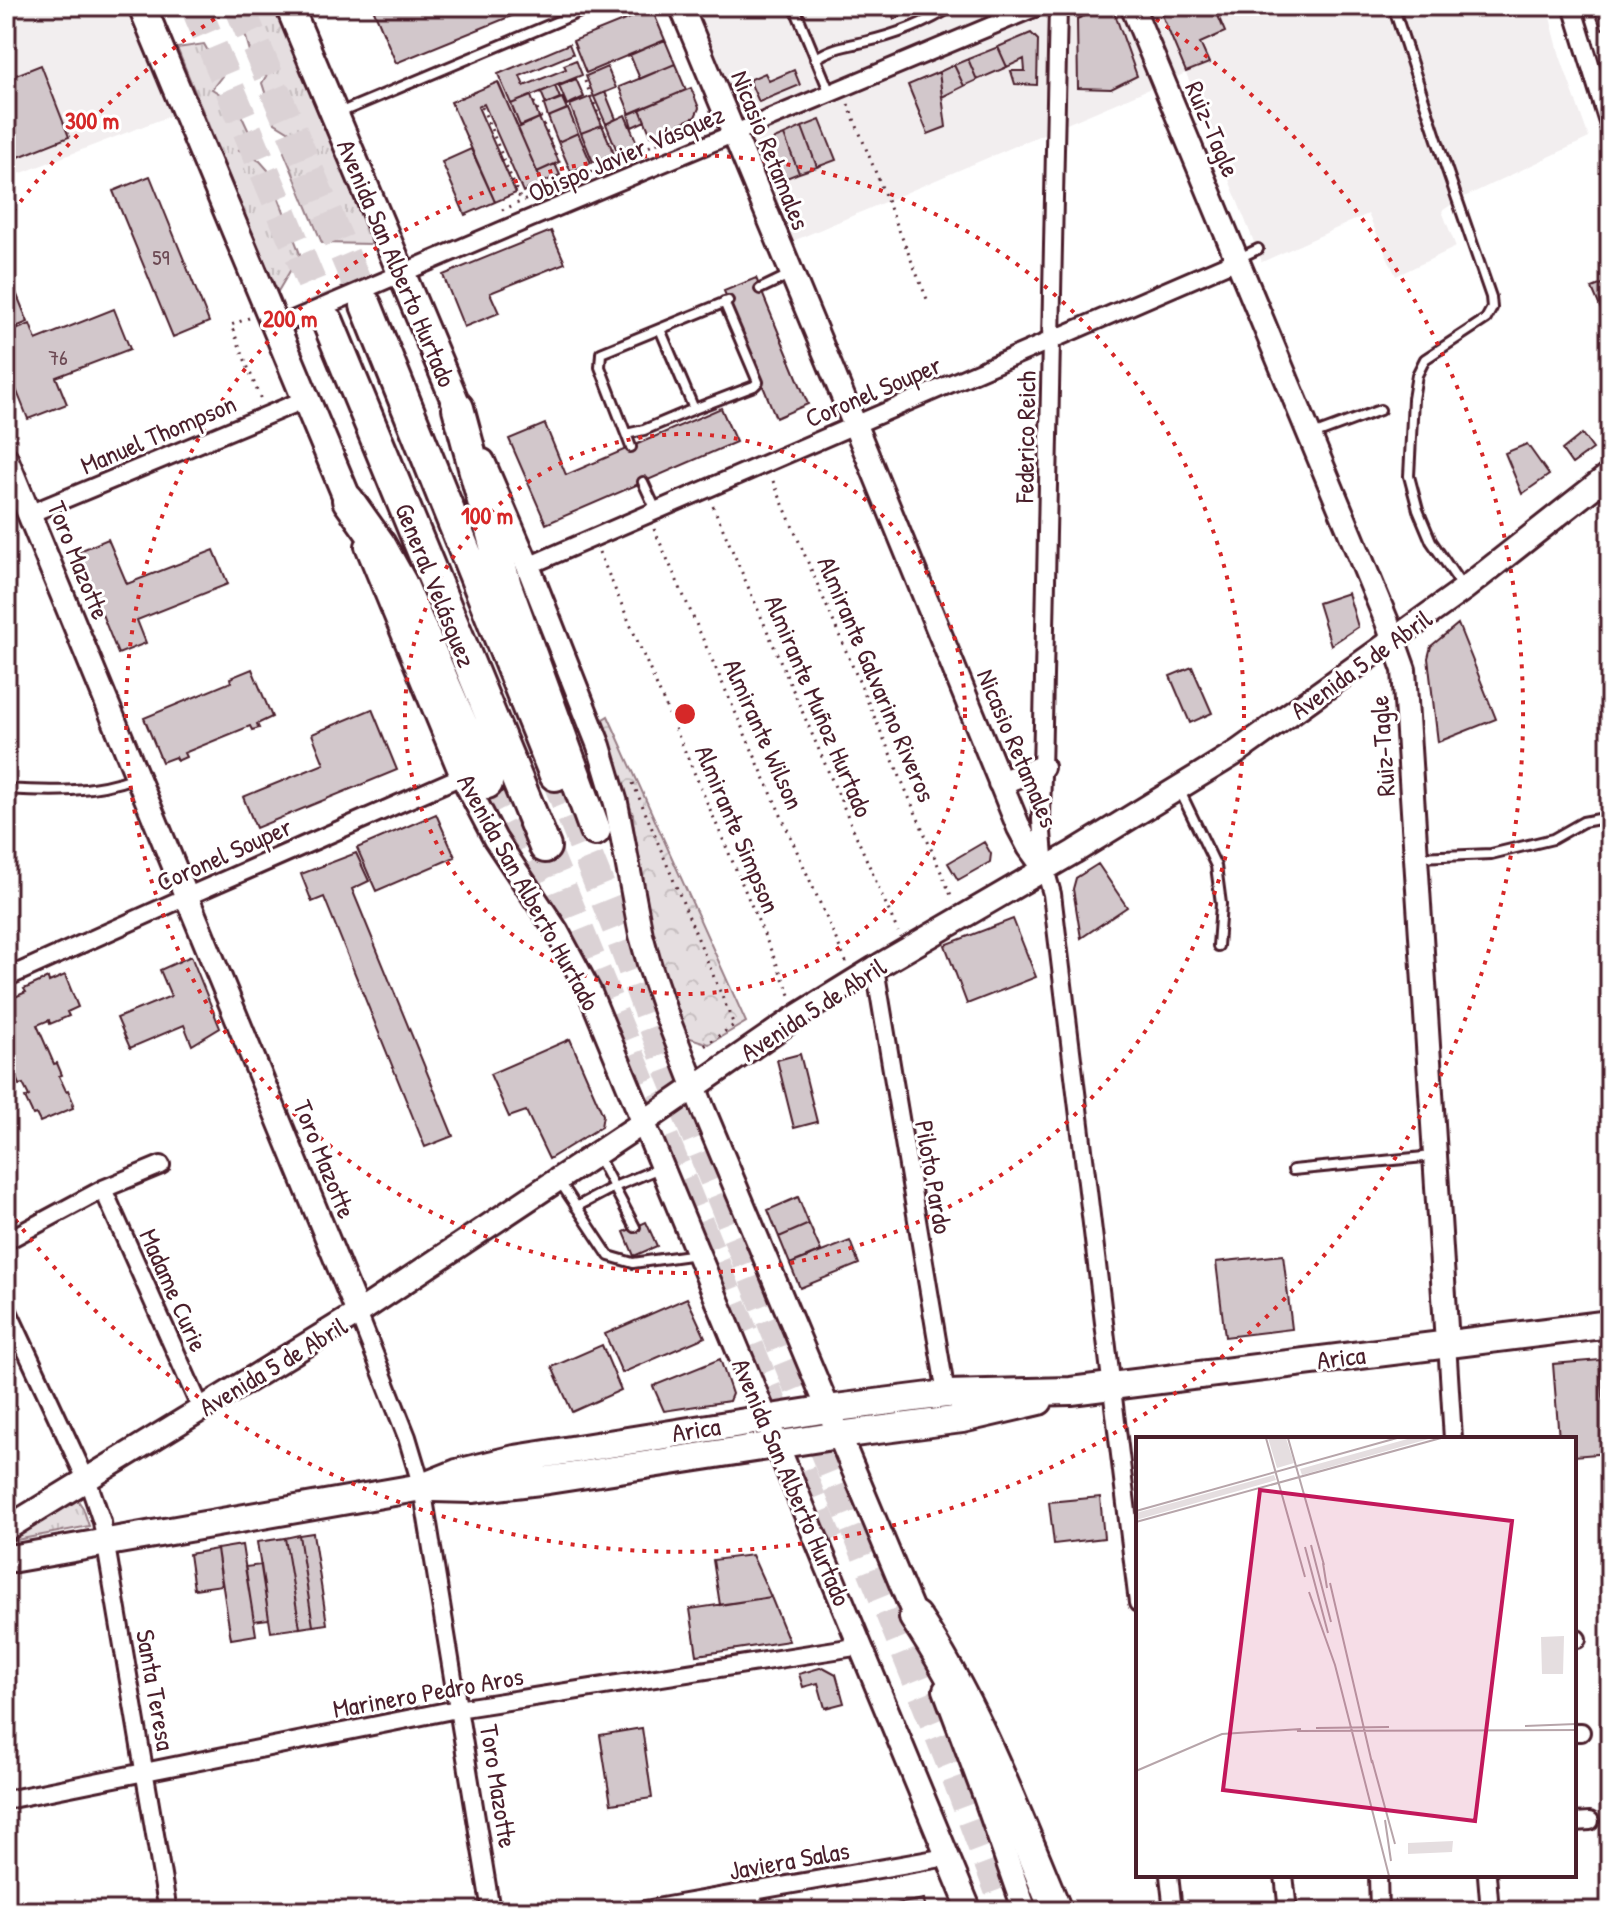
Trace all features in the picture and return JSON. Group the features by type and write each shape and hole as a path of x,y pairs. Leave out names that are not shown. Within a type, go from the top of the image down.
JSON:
{"highway":[{"name":"General Velásquez","path":"366,305 555,775"},
{"name":"General Velásquez","path":"328,322 545,847"},
{"path":"458,408 506,586 595,830"},
{"path":"348,500 380,545 401,583 474,780"},
{"path":"915,1617 963,1696 1056,1911"}],"main road":[{"path":"142,6 348,500"},
{"name":"Avenida San Alberto Hurtado","path":"289,6 458,408"},
{"name":"Arica","path":"9,1560 422,1487 457,1473 515,1459 764,1418 946,1394 1071,1391 1610,1324"},
{"name":"Arica","path":"422,1487 490,1487 962,1419 1071,1391"}],"street":[{"name":"Nicasio Retamales","path":"681,6 1000,783 1024,839 1045,869 1052,894 1136,1587"},
{"name":"Obispo Javier Vásquez","path":"272,319 401,274 1039,6"},
{"name":"Federico Reich","path":"1045,869 1041,820 1058,6"},
{"name":"Ruiz-Tagle","path":"1132,6 1395,641 1404,670 1453,1437"},
{"path":"1572,6 1610,129"},
{"name":"Coronel Souper","path":"528,566 1237,260"},
{"name":"Manuel Thompson","path":"29,514 306,399"},
{"name":"Avenida San Alberto Hurtado","path":"458,408 502,504 590,720 608,774 650,967 694,1087 915,1617 984,1794 1025,1911"},
{"name":"Toro Mazotte","path":"6,458 407,1437 422,1487 491,1911"},
{"name":"Avenida 5 de Abril","path":"6,1529 358,1313 799,1015 1237,752 1395,641 1610,474"},
{"path":"1000,783 1042,767"},
{"name":"Coronel Souper","path":"6,978 186,897 474,780"},
{"name":"Avenida San Alberto Hurtado","path":"474,780 495,839 556,930 611,1042 970,1911"},
{"name":"Piloto Pardo","path":"875,968 946,1394"},
{"path":"6,1241 103,1189 161,1165"},
{"name":"Madame Curie","path":"103,1189 201,1409"},
{"name":"Santa Teresa","path":"6,1307 99,1511 168,1911"},
{"name":"Marinero Pedro Aros","path":"6,1800 457,1709 861,1646"},
{"name":"Javiera Salas","path":"639,1911 947,1857"},
{"path":"1169,1877 1173,1911"},
{"path":"1284,1877 1288,1911"},
{"path":"1378,1877 1379,1911"},
{"path":"1487,1877 1490,1911"},
{"path":"752,1891 755,1911"}],"lane":[{"path":"334,115 594,6"},
{"path":"794,6 830,93"},
{"path":"815,59 840,46 912,28 953,6"},
{"path":"995,24 999,6"},
{"path":"1393,6 1491,297 1492,308 1486,319 1425,359 1417,375 1413,399 1409,476 1418,510 1431,541 1464,589"},
{"path":"1237,260 1258,249"},
{"path":"760,289 792,274"},
{"path":"626,434 644,430 758,382 726,302 601,353 600,367 631,447"},
{"path":"660,329 694,409"},
{"path":"1310,436 1380,410"},
{"path":"643,482 656,510"},
{"path":"6,789 41,792 76,790 113,786 137,777"},
{"path":"1179,788 1216,866 1221,904 1218,946"},
{"path":"1417,857 1491,854 1553,839 1583,822 1610,817"},
{"path":"597,1154 635,1227"},
{"path":"1293,1170 1435,1156"},
{"path":"576,1207 663,1166"},
{"path":"559,1179 609,1256 633,1263 698,1254"},
{"path":"648,1250 654,1258"}],"path":[{"path":"585,81 625,179"},
{"path":"534,102 575,200"},
{"path":"482,107 529,219"},
{"path":"852,113 929,304"},
{"path":"266,415 231,325 272,319"},
{"name":"Almirante Galvarino Riveros","path":"771,478 950,894"},
{"name":"Almirante Muñoz Hurtado","path":"711,503 894,923"},
{"name":"Almirante Wilson","path":"653,529 842,953"},
{"name":"Almirante Simpson","path":"599,552 787,988"},
{"path":"631,778 734,1025 703,1047"}],"shaded area":[{"path":"6,6 135,6 180,112 6,179"},
{"path":"693,6 1547,6 1560,56 1589,138 1458,200 1442,211 1456,247 1396,276 1368,214 1262,262 1186,73 791,242"}],"green space":[{"path":"276,6 372,244 322,243 284,152 296,136 275,123 262,83 272,66 255,52 251,55 243,27"},
{"path":"204,44 222,76 212,89 236,104 250,134 239,150 260,161 268,170 300,254 277,293 177,48"},
{"path":"608,716 746,1022 709,1044 684,1036 651,939 635,855 633,815 600,721"},
{"path":"75,1496 89,1526 6,1542 6,1537"}],"building":[{"path":"372,6 536,6 396,63"},
{"path":"889,6 925,6 894,19"},
{"path":"1112,6 1137,76 1111,89 1078,88 1077,19"},
{"path":"1184,6 1214,6 1225,32 1200,43 1209,63 1186,72 1162,15"},
{"path":"1592,6 1610,6 1610,26 1602,29"},
{"path":"652,9 665,40 586,73 573,41"},
{"path":"1031,33 1038,40 1037,85 1015,84 1011,71 1025,71 1024,59 1007,67 998,47"},
{"path":"665,40 675,64 640,79 630,55"},
{"path":"569,44 573,54 520,76 524,86 566,69 564,65 576,60 582,75 511,104 498,74"},
{"path":"998,47 1007,67 977,80 968,59"},
{"path":"968,59 977,80 964,86 954,65"},
{"path":"675,64 686,90 630,114 619,87"},
{"path":"41,65 69,137 6,162 6,79"},
{"path":"954,65 964,86 942,97 939,72"},
{"path":"607,67 616,88 594,97 586,76"},
{"path":"794,70 800,85 759,102 749,80 765,73 769,81"},
{"path":"939,72 946,127 928,134 908,85"},
{"path":"576,79 584,97 567,105 559,86"},
{"path":"498,82 542,183 523,192 484,104 478,107 516,193 495,202 451,102"},
{"path":"555,86 560,98 546,104 541,92"},
{"path":"691,88 699,108 695,117 651,136 640,109"},
{"path":"605,92 616,119 606,124 594,97"},
{"path":"531,96 539,118 520,126 511,104"},
{"path":"590,97 602,125 581,133 570,105"},
{"path":"562,98 567,109 548,117 544,105"},
{"path":"568,109 578,133 558,142 548,117"},
{"path":"640,109 645,121 632,127 628,114"},
{"path":"625,115 637,143 617,151 606,124"},
{"path":"539,118 559,162 537,172 518,128"},
{"path":"820,120 836,160 817,167 802,127"},
{"path":"602,125 614,154 593,162 581,133"},
{"path":"802,127 817,167 799,173 784,135"},
{"path":"578,133 591,163 571,172 558,142"},
{"path":"784,135 799,173 784,179 771,147 774,139"},
{"path":"471,149 495,202 465,215 442,162"},
{"path":"555,164 560,175 542,183 537,172"},
{"path":"150,176 209,322 173,337 113,191"},
{"path":"551,231 565,263 490,293 499,313 464,327 443,275"},
{"path":"6,268 28,322 6,331"},
{"path":"756,278 808,404 776,418 724,291"},
{"path":"1610,281 1610,308 1602,312 1592,288"},
{"path":"114,309 130,349 56,377 67,404 28,419 6,364 6,334 30,324 36,340"},
{"path":"721,408 736,442 546,524 509,439 545,424 566,475"},
{"path":"1582,434 1593,449 1572,464 1562,450"},
{"path":"1527,444 1549,475 1522,494 1505,453"},
{"path":"108,539 127,584 214,550 228,584 137,620 146,643 118,654 77,552"},
{"path":"1348,593 1358,627 1331,645 1318,603"},
{"path":"1458,624 1496,719 1438,742 1428,658 1431,646"},
{"path":"1192,667 1212,713 1190,723 1170,676"},
{"path":"252,669 272,717 257,724 259,728 252,730 250,726 184,753 186,757 177,761 175,757 162,762 144,718 231,682 230,678"},
{"path":"372,709 397,770 256,828 243,797 324,764 312,734"},
{"path":"436,814 455,857 376,891 357,848"},
{"path":"984,842 991,854 990,862 958,880 948,863"},
{"path":"356,853 369,881 352,889 453,1136 425,1147 324,897 312,902 301,874"},
{"path":"1098,864 1127,907 1081,938 1073,889 1076,878"},
{"path":"1013,919 1036,977 967,1004 945,945"},
{"path":"191,956 220,1028 192,1045 184,1025 130,1048 117,1018 171,996 160,970"},
{"path":"65,975 78,1007 67,1012 69,1016 50,1024 49,1020 37,1025 74,1104 73,1108 40,1122 36,1114 33,1115 25,1098 29,1096 23,1084 19,1085 12,1068 16,1067 6,1044 6,1001 48,978 49,982"},
{"path":"570,1039 603,1115 601,1127 549,1159 526,1111 509,1117 490,1074"},
{"path":"800,1054 817,1122 794,1128 777,1060"},
{"path":"798,1197 809,1224 779,1237 768,1210"},
{"path":"646,1222 657,1246 634,1256 624,1232"},
{"path":"809,1224 821,1251 790,1264 779,1237"},
{"path":"850,1241 859,1264 800,1288 790,1264"},
{"path":"1283,1255 1292,1329 1225,1337 1216,1262"},
{"path":"687,1298 705,1337 622,1373 605,1334"},
{"path":"602,1345 621,1390 572,1412 552,1367"},
{"path":"720,1359 732,1394 729,1401 664,1411 653,1386"},
{"path":"1600,1360 1608,1453 1576,1456 1576,1437 1559,1437 1553,1364"},
{"path":"1100,1497 1104,1538 1054,1544 1049,1502"},
{"path":"313,1533 327,1624 313,1626 299,1535"},
{"path":"299,1535 313,1626 300,1628 285,1538"},
{"path":"285,1538 300,1628 271,1632 257,1542"},
{"path":"242,1545 256,1635 231,1639 217,1549"},
{"path":"217,1549 222,1585 194,1589 189,1554"},
{"path":"752,1555 771,1597 720,1605 713,1560"},
{"path":"261,1565 269,1619 254,1621 245,1567"},
{"path":"771,1597 789,1641 697,1655 690,1609"},
{"path":"823,1667 836,1674 844,1703 825,1708 818,1683 803,1687 799,1674"},
{"path":"642,1728 652,1798 611,1804 600,1735"},
{"path":"924,1899 926,1911 875,1911 874,1908"}],"tunnel":[{"path":"195,6 328,322"},
{"path":"239,6 366,305"},
{"path":"555,775 671,1073 955,1773 1007,1911"},
{"path":"487,783 510,828 546,880"},
{"path":"545,847 830,1545"}]}
